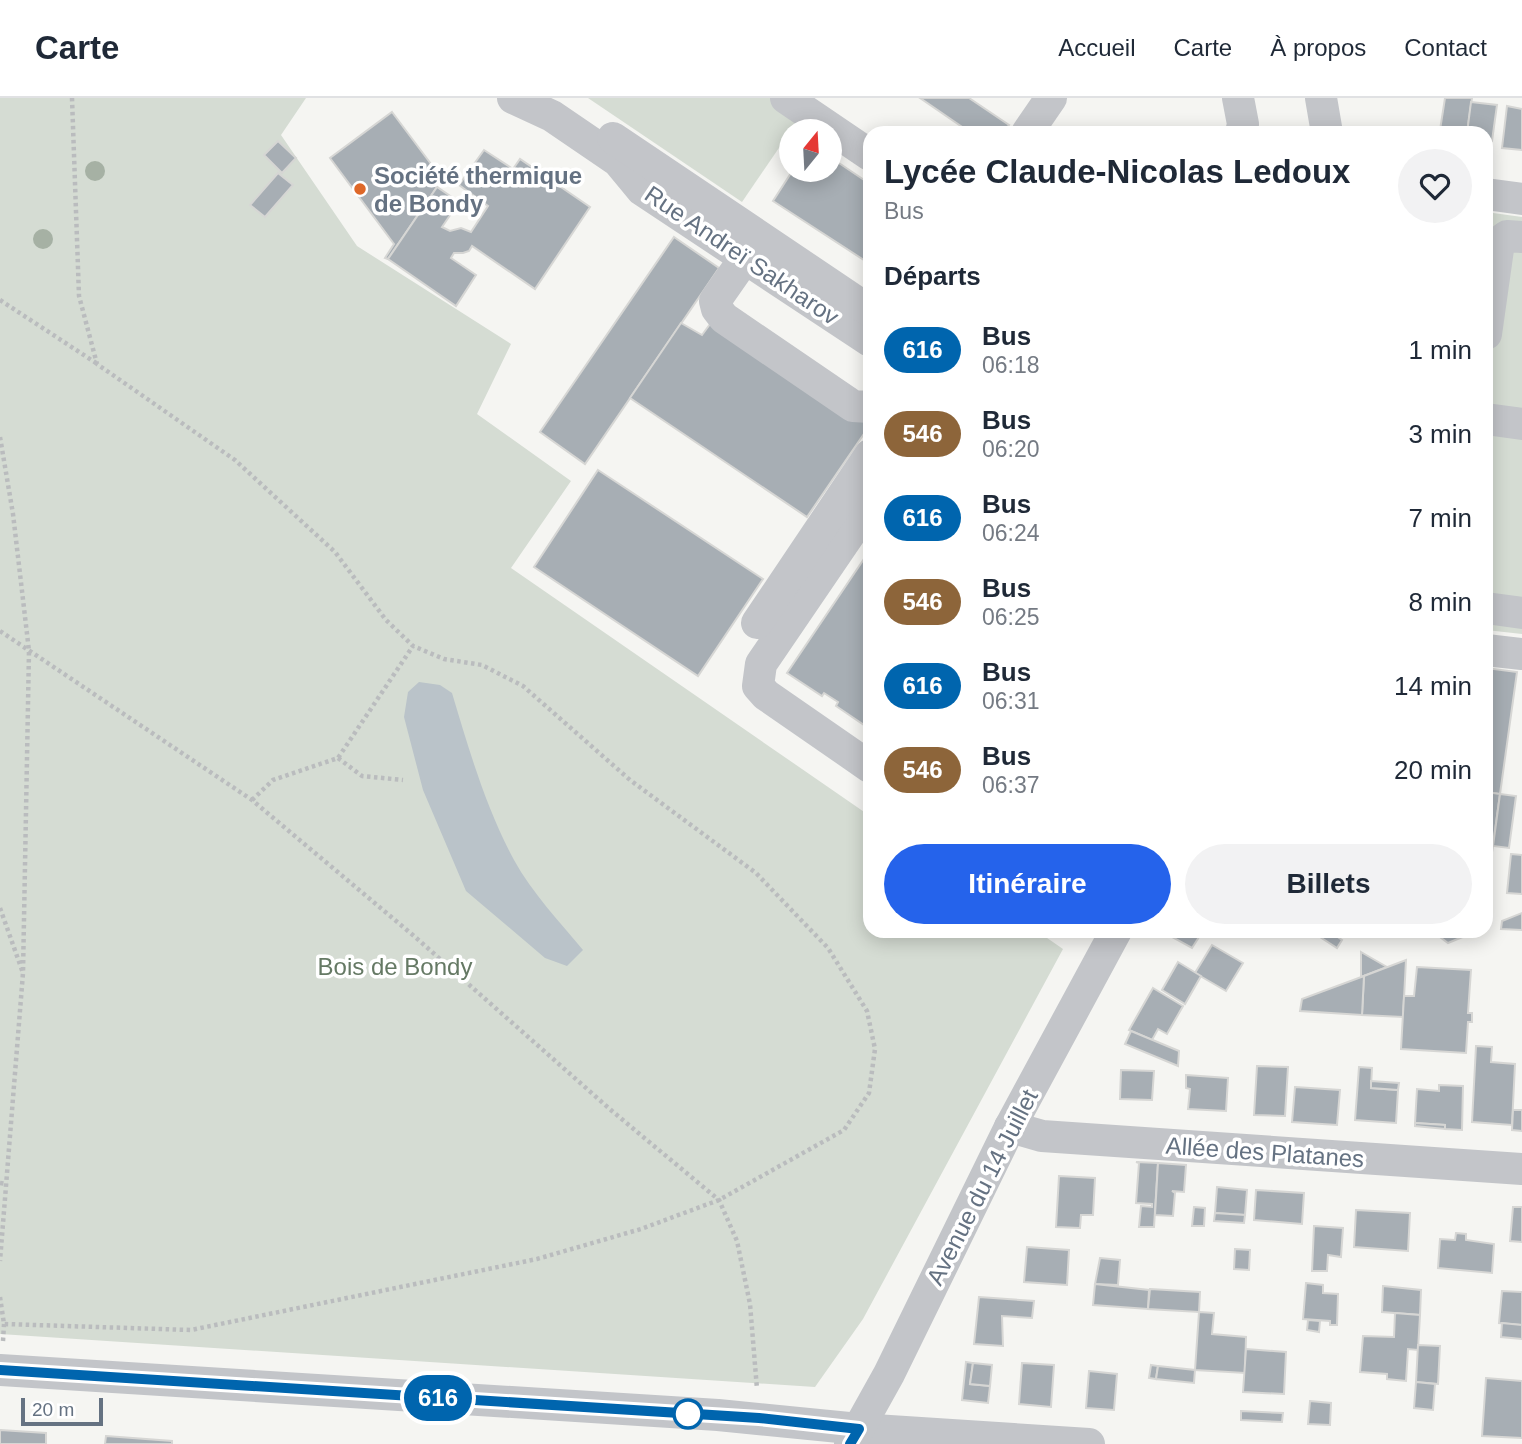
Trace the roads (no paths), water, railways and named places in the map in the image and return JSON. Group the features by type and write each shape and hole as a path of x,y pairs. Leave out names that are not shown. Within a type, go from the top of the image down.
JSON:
{"street":[{"name":"Rue Andreï Sakharov","path":"513,98 552,116 618,161 642,190 863,336"},
{"name":"Rue Andreï Sakharov","path":"554,98 863,306"},
{"path":"786,98 863,150"},
{"path":"1032,126 1051,98"},
{"path":"1238,98 1243,126"},
{"path":"1321,98 1326,126"},
{"path":"1493,195 1522,199"},
{"path":"1493,284 1499,242 1507,236 1522,237"},
{"path":"744,258 715,302 724,318 853,407 863,407"},
{"path":"1493,420 1522,424"},
{"path":"757,622 863,465"},
{"path":"863,514 761,664 758,686 766,695 863,762"},
{"path":"1493,609 1522,613"},
{"path":"1493,651 1522,654"},
{"name":"Avenue du 14 Juillet","path":"863,1439 889,1374 1010,1127 1109,938"},
{"name":"Allée des Platanes","path":"1010,1127 1042,1136 1522,1169"},
{"path":"0,1370 759,1418 863,1439 1089,1444"}],"place":[{"name":"Société thermique de Bondy","path":"360,189"}],"park label":[{"name":"Bois de Bondy","path":"395,966"}]}
